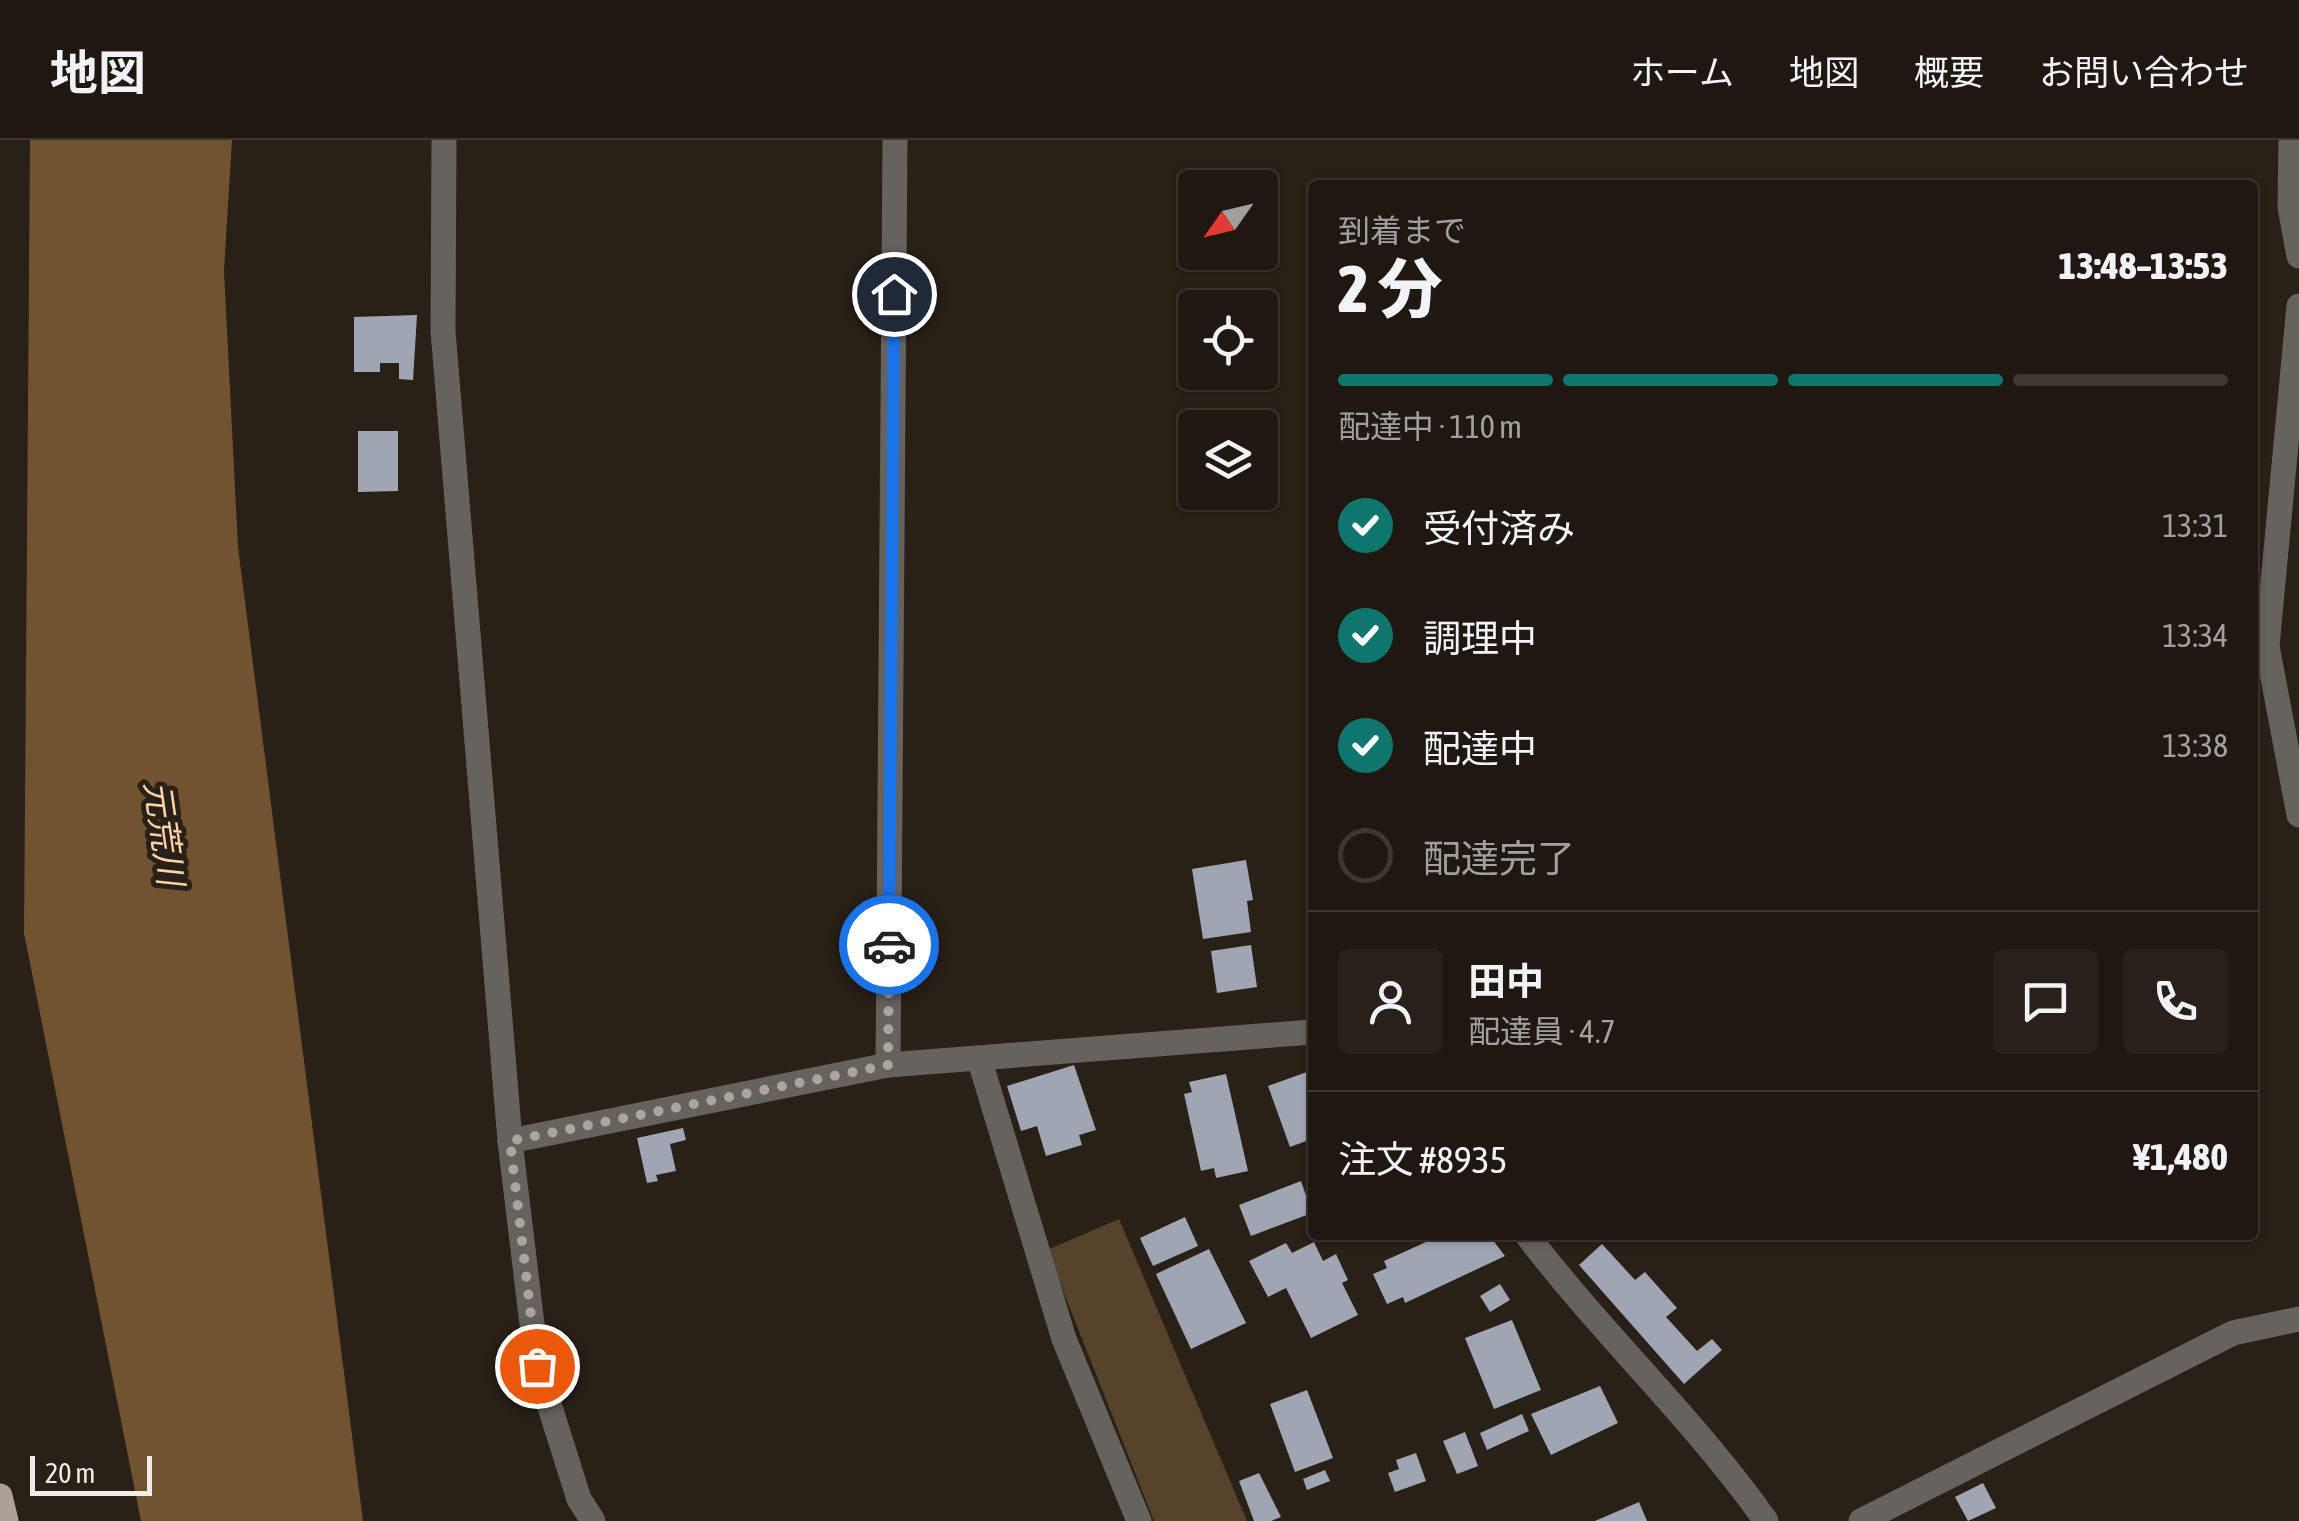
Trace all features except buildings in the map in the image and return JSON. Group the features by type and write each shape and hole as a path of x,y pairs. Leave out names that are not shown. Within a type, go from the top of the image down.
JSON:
{"main road":[{"path":"0,1496 6,1521"}],"street":[{"path":"444,140 443,330 510,1141 537,1366 579,1499 592,1521"},
{"path":"888,1065 895,140"},
{"path":"2290,140 2290,207 2299,256"},
{"path":"2299,306 2260,649 2299,815"},
{"path":"510,1141 888,1065 1308,1032"},
{"path":"979,1058 1064,1339 1139,1521"},
{"path":"1531,1240 1579,1303 1738,1482 1766,1521"},
{"path":"1862,1521 2233,1333 2299,1319"}],"shaded area":[{"path":"1119,1219 1247,1521 1154,1521 1047,1250"}],"water":[{"name":"元荒川","path":"30,140 232,140 224,271 238,547 363,1521 141,1521 24,933"}],"way so far":[{"path":"537,1366 510,1141 888,1065 889,945"}],"route":[{"path":"889,945 894,294"}]}
